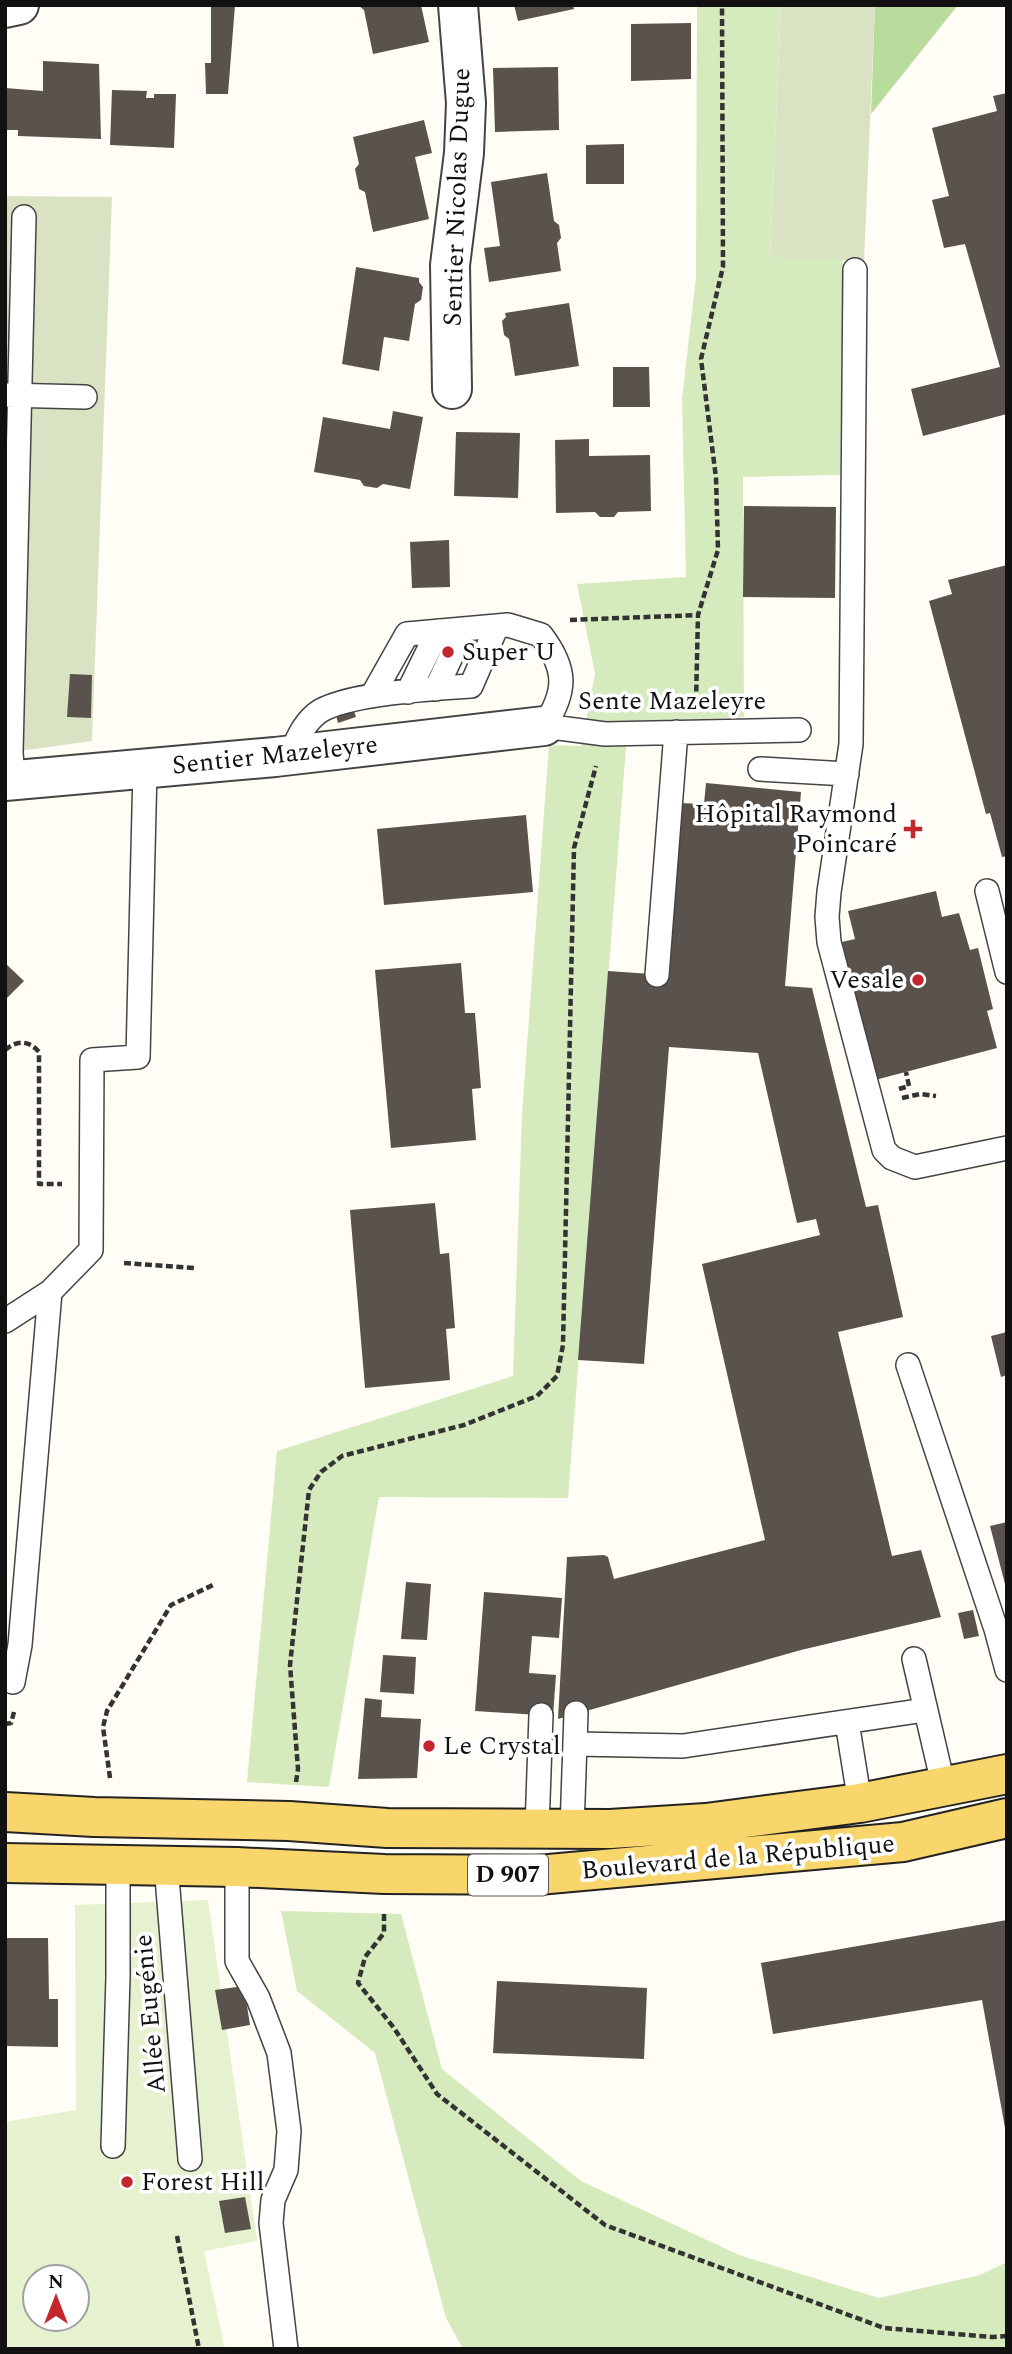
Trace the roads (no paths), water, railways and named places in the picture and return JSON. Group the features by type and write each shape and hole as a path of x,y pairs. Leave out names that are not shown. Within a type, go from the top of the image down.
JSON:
{"main road":[{"name":"D 907","path":"860,1803 1007,1774"},
{"name":"Boulevard de la République","path":"5,1812 289,1821 387,1828 555,1829 643,1828 860,1803"},
{"name":"Boulevard de la République","path":"5,1863 237,1867 384,1874 538,1875 903,1842 1007,1818"}],"street":[{"path":"5,8 19,5"},
{"name":"Sentier Nicolas Dugue","path":"452,389 450,265 464,153 466,103 458,5"},
{"name":"Sentier Mazeleyre","path":"9,781 291,755 544,726"}],"lane":[{"path":"9,781 12,395 24,217"},
{"path":"855,270 851,744 829,892 829,942 884,1150 892,1158 915,1167 1007,1148"},
{"path":"12,395 85,397"},
{"path":"372,696 407,634 508,625 541,635 560,664 560,691 553,712 544,726"},
{"path":"291,755 300,733 319,711 359,697 471,686 497,626"},
{"path":"436,689 464,629"},
{"path":"408,692 438,631"},
{"name":"Sente Mazeleyre","path":"544,726 605,734 799,730"},
{"path":"657,975 686,731"},
{"path":"5,1321 50,1292 90,1250 92,1060 138,1057 145,769"},
{"path":"760,769 847,774"},
{"path":"987,891 1007,972"},
{"path":"13,1682 20,1645 50,1292"},
{"path":"908,1365 996,1629 1007,1670"},
{"path":"914,1659 944,1788"},
{"path":"575,1744 683,1746 925,1710"},
{"path":"555,1829 575,1744 576,1713"},
{"path":"541,1715 555,1829"},
{"path":"847,1722 860,1803"},
{"path":"113,2146 118,1864"},
{"name":"Allée Eugénie","path":"166,1865 190,2159"},
{"path":"237,1867 237,1961 258,1998 279,2053 289,2131 286,2170 272,2200 271,2223 286,2349"}],"place":[{"name":"Super U","path":"448,652"},
{"name":"Hôpital Raymond Poincaré","path":"913,829"},
{"name":"Vesale","path":"918,980"},
{"name":"Le Crystal","path":"429,1746"},
{"name":"Forest Hill","path":"127,2182"}]}
